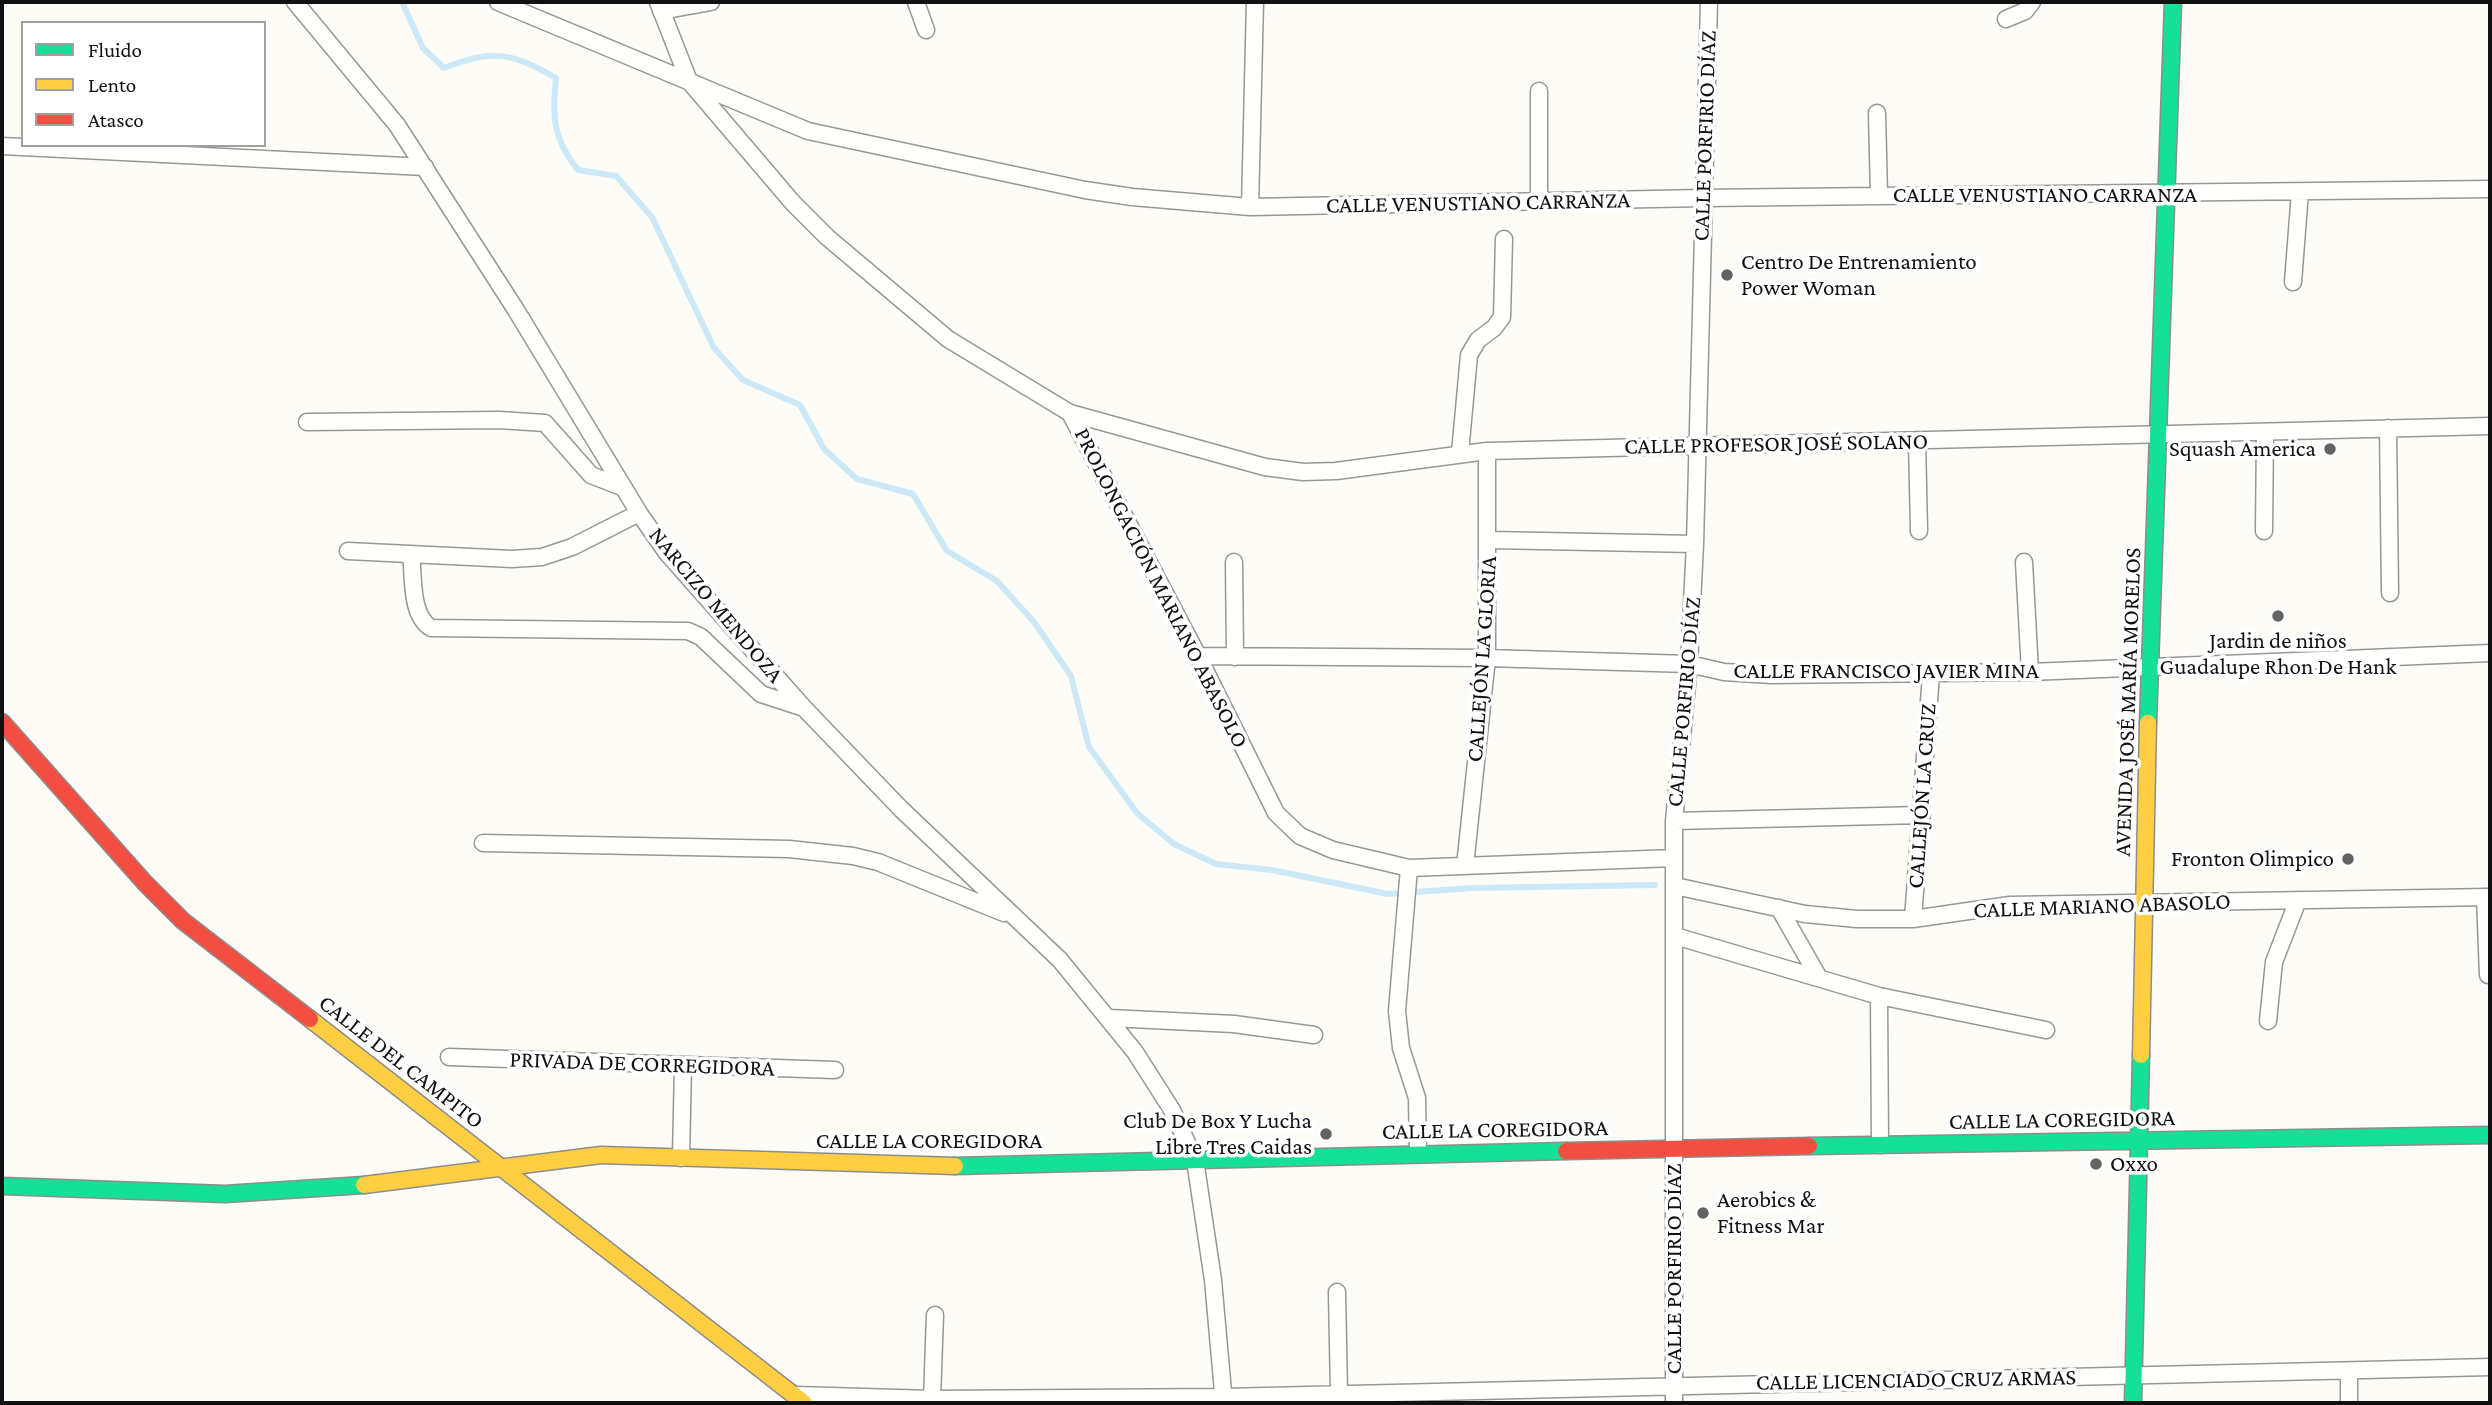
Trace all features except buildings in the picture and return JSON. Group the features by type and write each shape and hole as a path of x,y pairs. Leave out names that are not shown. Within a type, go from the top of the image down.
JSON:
{"street":[{"name":"NARCIZO MENDOZA","path":"295,2 367,85 425,167 516,310 639,513 716,611 804,708 1012,917 1060,960 1110,1018 1172,1110 1195,1160 1213,1280 1224,1400"},
{"name":"CALLE VENUSTIANO CARRANZA","path":"498,2 808,131 1085,190 1250,207 1703,198 2168,195 2490,189"},
{"path":"689,80 659,6 711,2"},
{"path":"916,2 926,30"},
{"path":"1250,207 1255,2"},
{"name":"CALLE PORFIRIO DÍAZ","path":"1674,1403 1674,821 1689,664 1695,544 1709,2"},
{"path":"2006,19 2025,11 2032,2"},
{"name":"AVENIDA JOSÉ MARÍA MORELOS","path":"2133,1403 2146,903 2149,665 2160,435 2172,2"},
{"name":"PROLONGACIÓN MARIANO ABASOLO","path":"689,80 793,203 827,237 948,339 1070,413 1198,656 1276,813 1300,836 1408,876 1465,866 1674,858"},
{"path":"1539,91 1539,201"},
{"path":"1877,113 1879,196"},
{"path":"2,146 21,147"},
{"path":"22,147 425,167"},
{"path":"2293,282 2300,192"},
{"path":"1460,453 1469,355 1478,340 1494,328 1502,317 1503,239"},
{"name":"CALLE PROFESOR JOSÉ SOLANO","path":"1070,413 1265,467 1303,472 1336,471 1487,451 2490,426"},
{"path":"307,422 499,420 545,423 554,429 591,475 624,488"},
{"path":"2388,428 2390,593"},
{"path":"2264,531 2265,432"},
{"path":"1917,440 1919,531"},
{"name":"CALLEJÓN LA GLORIA","path":"1465,866 1487,657 1490,540 1487,451"},
{"path":"348,551 512,559 542,557 572,547 639,513"},
{"path":"1490,540 1695,544"},
{"path":"411,555 417,612 422,622 431,628 688,631 701,637 761,694 804,708"},
{"path":"1234,562 1235,657"},
{"path":"2024,562 2030,671"},
{"name":"CALLE FRANCISCO JAVIER MINA","path":"1198,656 1487,657 1689,664 1745,675 1931,674 2490,653"},
{"name":"CALLEJÓN LA CRUZ","path":"1913,919 1931,674"},
{"name":"CALLE DEL CAMPITO","path":"2,722 145,883 183,920 800,1399"},
{"path":"1674,821 1922,815"},
{"path":"483,843 789,849 853,856 937,884 1012,917"},
{"path":"1408,876 1397,1030 1417,1098 1418,1153"},
{"name":"CALLE MARIANO ABASOLO","path":"1675,886 1779,908 1857,919 1913,919 2010,905 2488,897"},
{"path":"2488,897 2488,975"},
{"path":"2268,1021 2274,962 2298,900"},
{"path":"1779,908 1819,978"},
{"path":"1675,936 1879,996 2046,1030"},
{"path":"1879,996 1880,1145"},
{"path":"1110,1018 1234,1024 1314,1035"},
{"name":"PRIVADA DE CORREGIDORA","path":"449,1058 835,1070"},
{"path":"681,1158 683,1065"},
{"name":"CALLE LA COREGIDORA","path":"2,1186 240,1193 300,1191 501,1167 557,1157 601,1155 973,1167 1418,1153 1674,1151 2490,1135"},
{"path":"1337,1292 1339,1394"},
{"path":"932,1399 934,1315"},
{"name":"CALLE LICENCIADO CRUZ ARMAS","path":"800,1399 1224,1400 1339,1394 1675,1385 2133,1377 2490,1367"},
{"path":"2349,1372 2349,1403"}],"waterway":[{"path":"402,2 423,48 444,68 476,58 501,56 526,63 556,78 556,127 563,148 578,170 616,176 652,217 714,348 743,380 800,405 824,449 857,479 913,494 947,551 997,581 1034,622 1071,676 1089,747 1137,813 1174,844 1216,864 1272,870 1388,894 1472,888 1655,885"}],"traffic: fast":[{"path":"2148,723 2173,2"},
{"path":"2133,1403 2141,1055"},
{"path":"1809,1146 2490,1135"},
{"path":"955,1166 1566,1151"},
{"path":"2,1186 225,1194 364,1185"}],"traffic: slow":[{"path":"2141,1055 2148,723"},
{"path":"310,1019 804,1403"},
{"path":"364,1185 601,1155 955,1166"}],"traffic: jam":[{"path":"2,722 145,883 183,921 310,1019"},
{"path":"1566,1151 1809,1146"}],"place":[{"name":"Centro De Entrenamiento Power Woman","path":"1727,275"},
{"name":"Squash America","path":"2330,449"},
{"name":"Jardin de niños Guadalupe Rhon De Hank","path":"2278,616"},
{"name":"Fronton Olimpico","path":"2348,859"},
{"name":"Club De Box Y Lucha Libre Tres Caidas","path":"1326,1134"},
{"name":"Oxxo","path":"2096,1164"},
{"name":"Aerobics & Fitness Mar","path":"1703,1213"}]}
